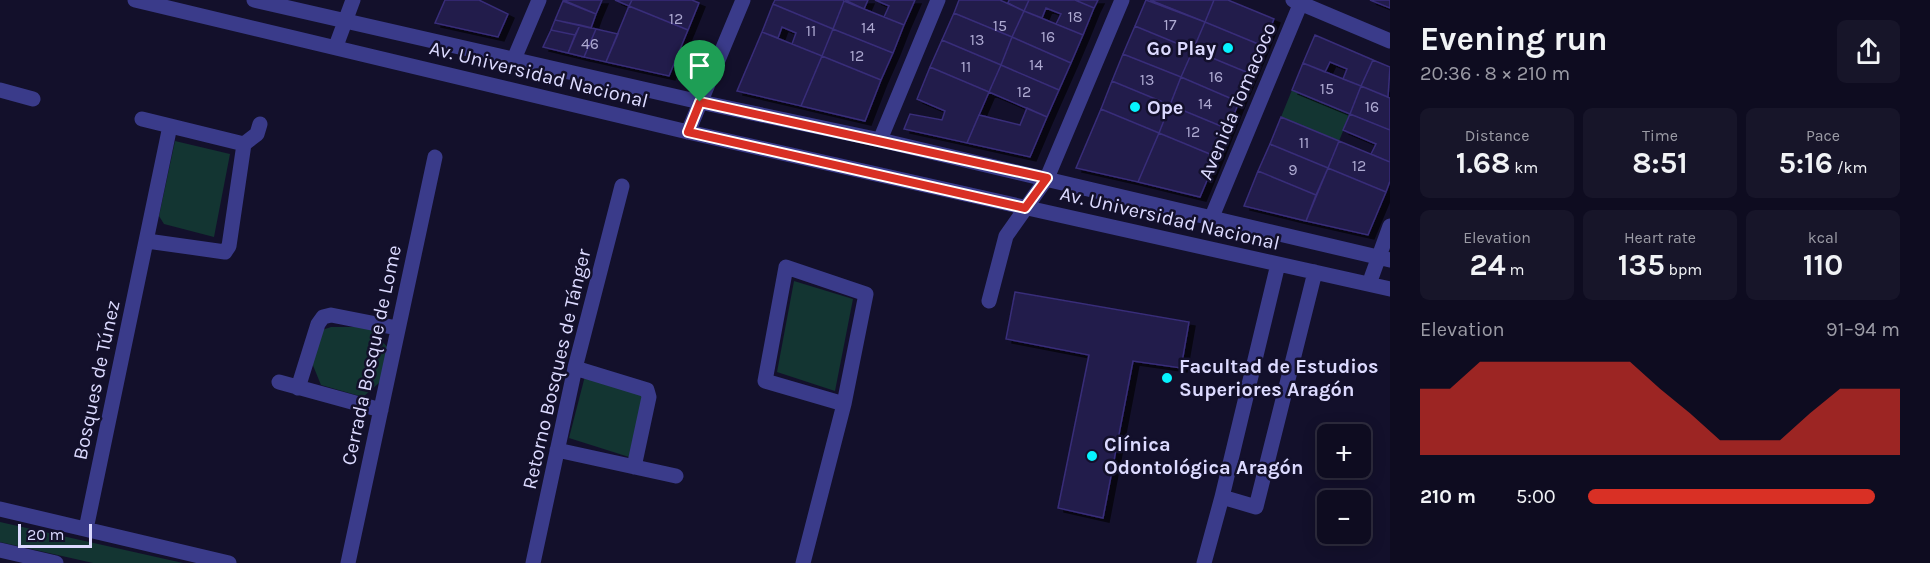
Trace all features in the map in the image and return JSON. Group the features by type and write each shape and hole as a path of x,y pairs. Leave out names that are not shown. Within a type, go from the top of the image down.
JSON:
{"street":[{"name":"Av. Universidad Nacional","path":"135,0 336,46 688,132 1390,289"},
{"name":"Av. Universidad Nacional","path":"254,0 700,102 1047,178 1384,259"},
{"path":"336,46 352,0"},
{"path":"514,59 539,0"},
{"path":"688,132 743,0"},
{"path":"880,140 938,0"},
{"path":"989,302 1006,236 1047,178 1122,0"},
{"path":"1298,1 1390,41"},
{"name":"Avenida Tomacoco","path":"1211,219 1298,1"},
{"path":"0,90 33,99"},
{"path":"142,120 244,144"},
{"path":"147,241 225,252 229,246 244,144 257,134 260,124"},
{"name":"Bosques de Túnez","path":"86,529 170,126"},
{"name":"Cerrada Bosque de Lome","path":"348,563 435,157"},
{"name":"Retorno Bosques de Tánger","path":"533,563 575,368 621,186"},
{"path":"1370,284 1384,259 1390,226"},
{"path":"1204,563 1278,264"},
{"path":"803,563 844,404 866,294 786,267 765,381 844,404"},
{"path":"1222,497 1256,507 1315,272"},
{"path":"298,388 318,324 323,317 331,315 397,328"},
{"path":"575,368 647,390 649,397 634,468"},
{"path":"279,382 381,410"},
{"path":"557,450 676,476"},
{"path":"0,509 229,563"},
{"path":"0,550 56,563"}],"green space":[{"path":"1292,90 1350,114 1339,141 1281,117"},
{"path":"175,141 230,154 214,237 164,224 159,216"},
{"path":"794,281 853,299 835,391 777,372"},
{"path":"331,327 369,327 390,350 380,382 363,397 321,385 312,363 322,330"},
{"path":"585,376 644,394 629,457 569,438"},
{"path":"0,522 183,563 93,563 0,542"}],"building":[{"path":"445,0 479,0 508,14 498,37 435,23"},
{"path":"563,0 602,0 596,14"},
{"path":"615,0 632,0 629,6"},
{"path":"632,0 692,0 699,3 688,30 629,6"},
{"path":"775,0 844,1 833,29 773,4"},
{"path":"845,0 868,0 864,9"},
{"path":"875,0 915,0 904,25 884,17 889,6"},
{"path":"959,0 1000,0 1024,11 1012,37 954,13"},
{"path":"1009,0 1029,0 1024,11 1008,3"},
{"path":"1029,0 1075,0 1094,8 1083,35 1056,24 1061,14 1046,8 1042,18 1024,11"},
{"path":"1075,0 1098,0 1094,8"},
{"path":"1146,0 1205,22 1193,50 1135,26"},
{"path":"1150,0 1214,0 1205,22"},
{"path":"1214,0 1228,0 1274,19 1263,46 1205,22"},
{"path":"1370,0 1390,0 1390,8"},
{"path":"563,1 596,14 591,28 555,20"},
{"path":"844,1 904,25 893,53 833,29"},
{"path":"773,4 833,29 822,56 792,44 796,33 782,27 778,38 762,32"},
{"path":"629,6 688,30 669,76 606,62"},
{"path":"1024,11 1083,35 1071,63 1012,37"},
{"path":"954,13 1012,37 1001,65 942,40"},
{"path":"555,20 580,25 575,35 551,30"},
{"name":"Go Play","path":"1205,22 1263,46 1251,74 1193,50"},
{"path":"580,25 596,29 584,57 568,53"},
{"path":"1135,26 1193,50 1181,77 1123,54"},
{"path":"596,29 618,34 606,62 584,57"},
{"path":"833,29 893,53 881,80 822,56"},
{"path":"551,30 575,35 568,53 543,47"},
{"path":"762,32 822,56 801,106 737,91"},
{"path":"1315,35 1373,60 1361,86 1343,79 1347,69 1330,62 1325,72 1303,63"},
{"path":"1012,37 1071,63 1059,90 1001,65"},
{"path":"942,40 1001,65 989,92 930,67"},
{"path":"1193,50 1251,74 1239,102 1181,77"},
{"path":"1123,54 1181,77 1170,105 1112,81"},
{"path":"822,56 881,80 865,121 801,106"},
{"path":"1373,60 1390,67 1388,97 1361,86"},
{"path":"1303,63 1361,86 1350,114 1292,90"},
{"path":"1001,65 1059,90 1047,117 989,92"},
{"path":"930,67 989,92 967,143 904,129 910,114 942,120 945,111 917,99"},
{"path":"1181,77 1239,102 1228,129 1170,105"},
{"name":"Ope","path":"1112,81 1170,105 1159,133 1101,109"},
{"path":"1361,86 1390,98 1390,130 1350,114"},
{"path":"1170,105 1228,129 1217,157 1159,133"},
{"path":"1027,108 1047,117 1030,157 967,143 979,115 1020,125"},
{"path":"1101,109 1159,133 1138,182 1076,168"},
{"path":"1350,114 1390,130 1390,162 1371,154 1376,144 1343,130"},
{"path":"1281,117 1339,141 1328,168 1270,144"},
{"path":"1159,133 1217,157 1200,197 1138,182"},
{"path":"1339,141 1390,162 1390,181 1386,192 1328,168"},
{"path":"1270,144 1328,168 1316,195 1258,171"},
{"path":"1328,168 1386,192 1368,235 1306,221"},
{"path":"1258,171 1316,195 1306,221 1244,206"},
{"name":"Clínica Odontológica Aragón","path":"1015,292 1189,322 1181,368 1133,361 1103,518 1058,508 1089,355 1006,339"}],"place":[{"name":"Go Play","path":"1228,48"},
{"name":"Ope","path":"1135,107"},
{"name":"Facultad de Estudios Superiores Aragón","path":"1167,378"},
{"name":"Clínica Odontológica Aragón","path":"1092,456"}],"route":[{"path":"700,102 1047,178 1025,208 688,132 700,102"}]}
